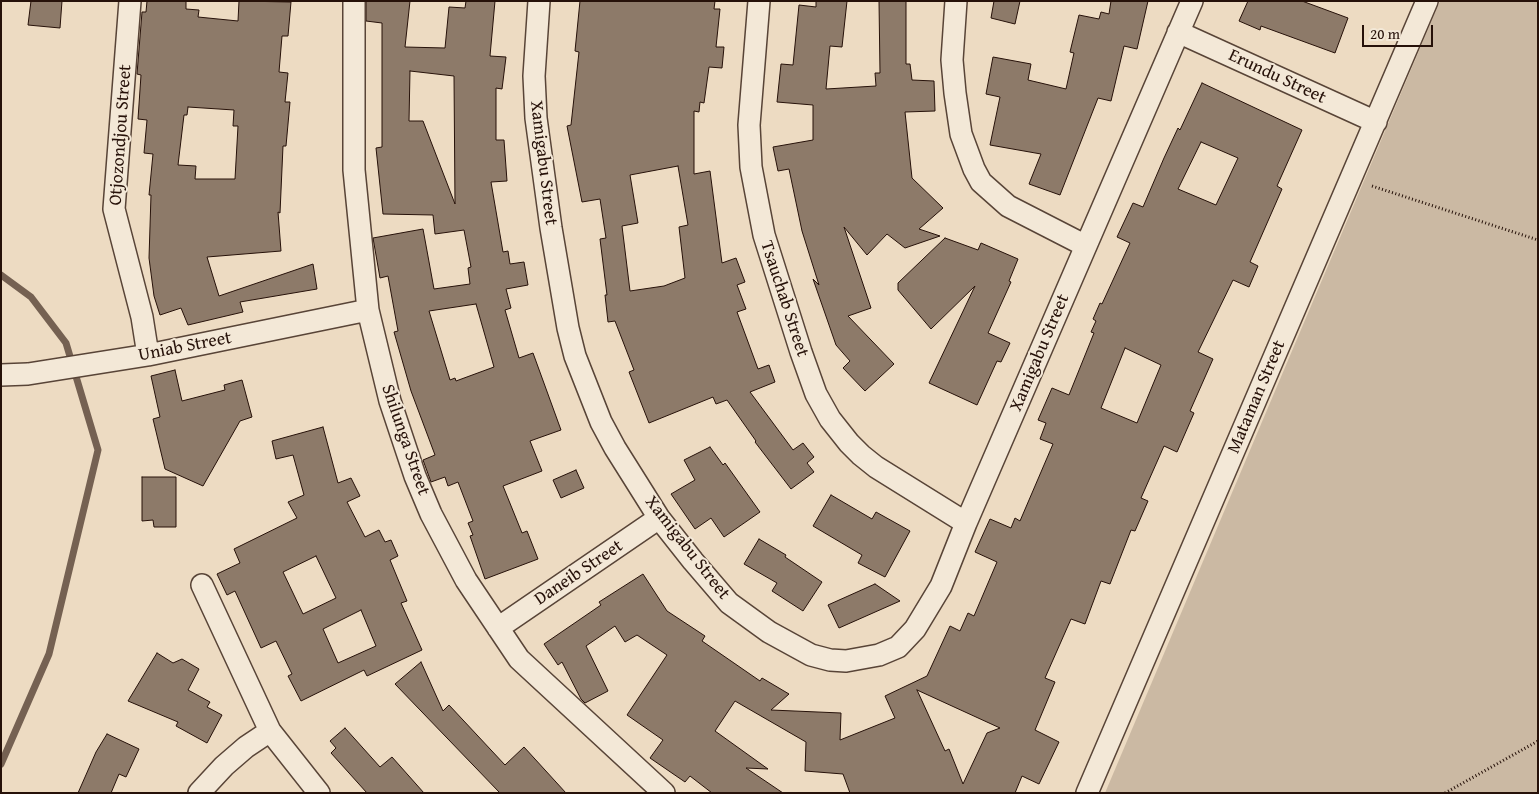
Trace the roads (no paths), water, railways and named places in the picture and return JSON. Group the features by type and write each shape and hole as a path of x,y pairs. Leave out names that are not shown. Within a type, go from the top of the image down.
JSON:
{"street":[{"name":"Otjozondjou Street","path":"130,1 114,209 142,317 148,355"},
{"name":"Shilunga Street","path":"354,1 354,170 368,310 390,401 418,484 431,514 466,580 519,659 664,793"},
{"name":"Xamigabu Street","path":"539,1 534,76 536,118 551,228 574,356 601,422 614,448 659,518 729,603 769,632 811,655 830,660 846,661 879,655 898,647 915,629 941,586 1192,1"},
{"name":"Tsauchab Street","path":"759,1 749,125 751,167 764,235 816,394 830,419 861,455 876,467 966,524"},
{"path":"956,1 952,60 954,92 962,134 974,169 981,182 1008,206 1086,246"},
{"name":"Mataman Street","path":"1087,793 1427,1"},
{"name":"Erundu Street","path":"1178,32 1376,122"},
{"name":"Uniab Street","path":"1,375 28,374 148,355 368,310"},
{"name":"Daneib Street","path":"498,628 659,518"},
{"path":"202,585 270,731 319,793"},
{"path":"199,793 224,766 246,747 270,731"}],"waterway":[{"path":"1,275 31,297 66,343 98,450 49,654 1,764"}]}
